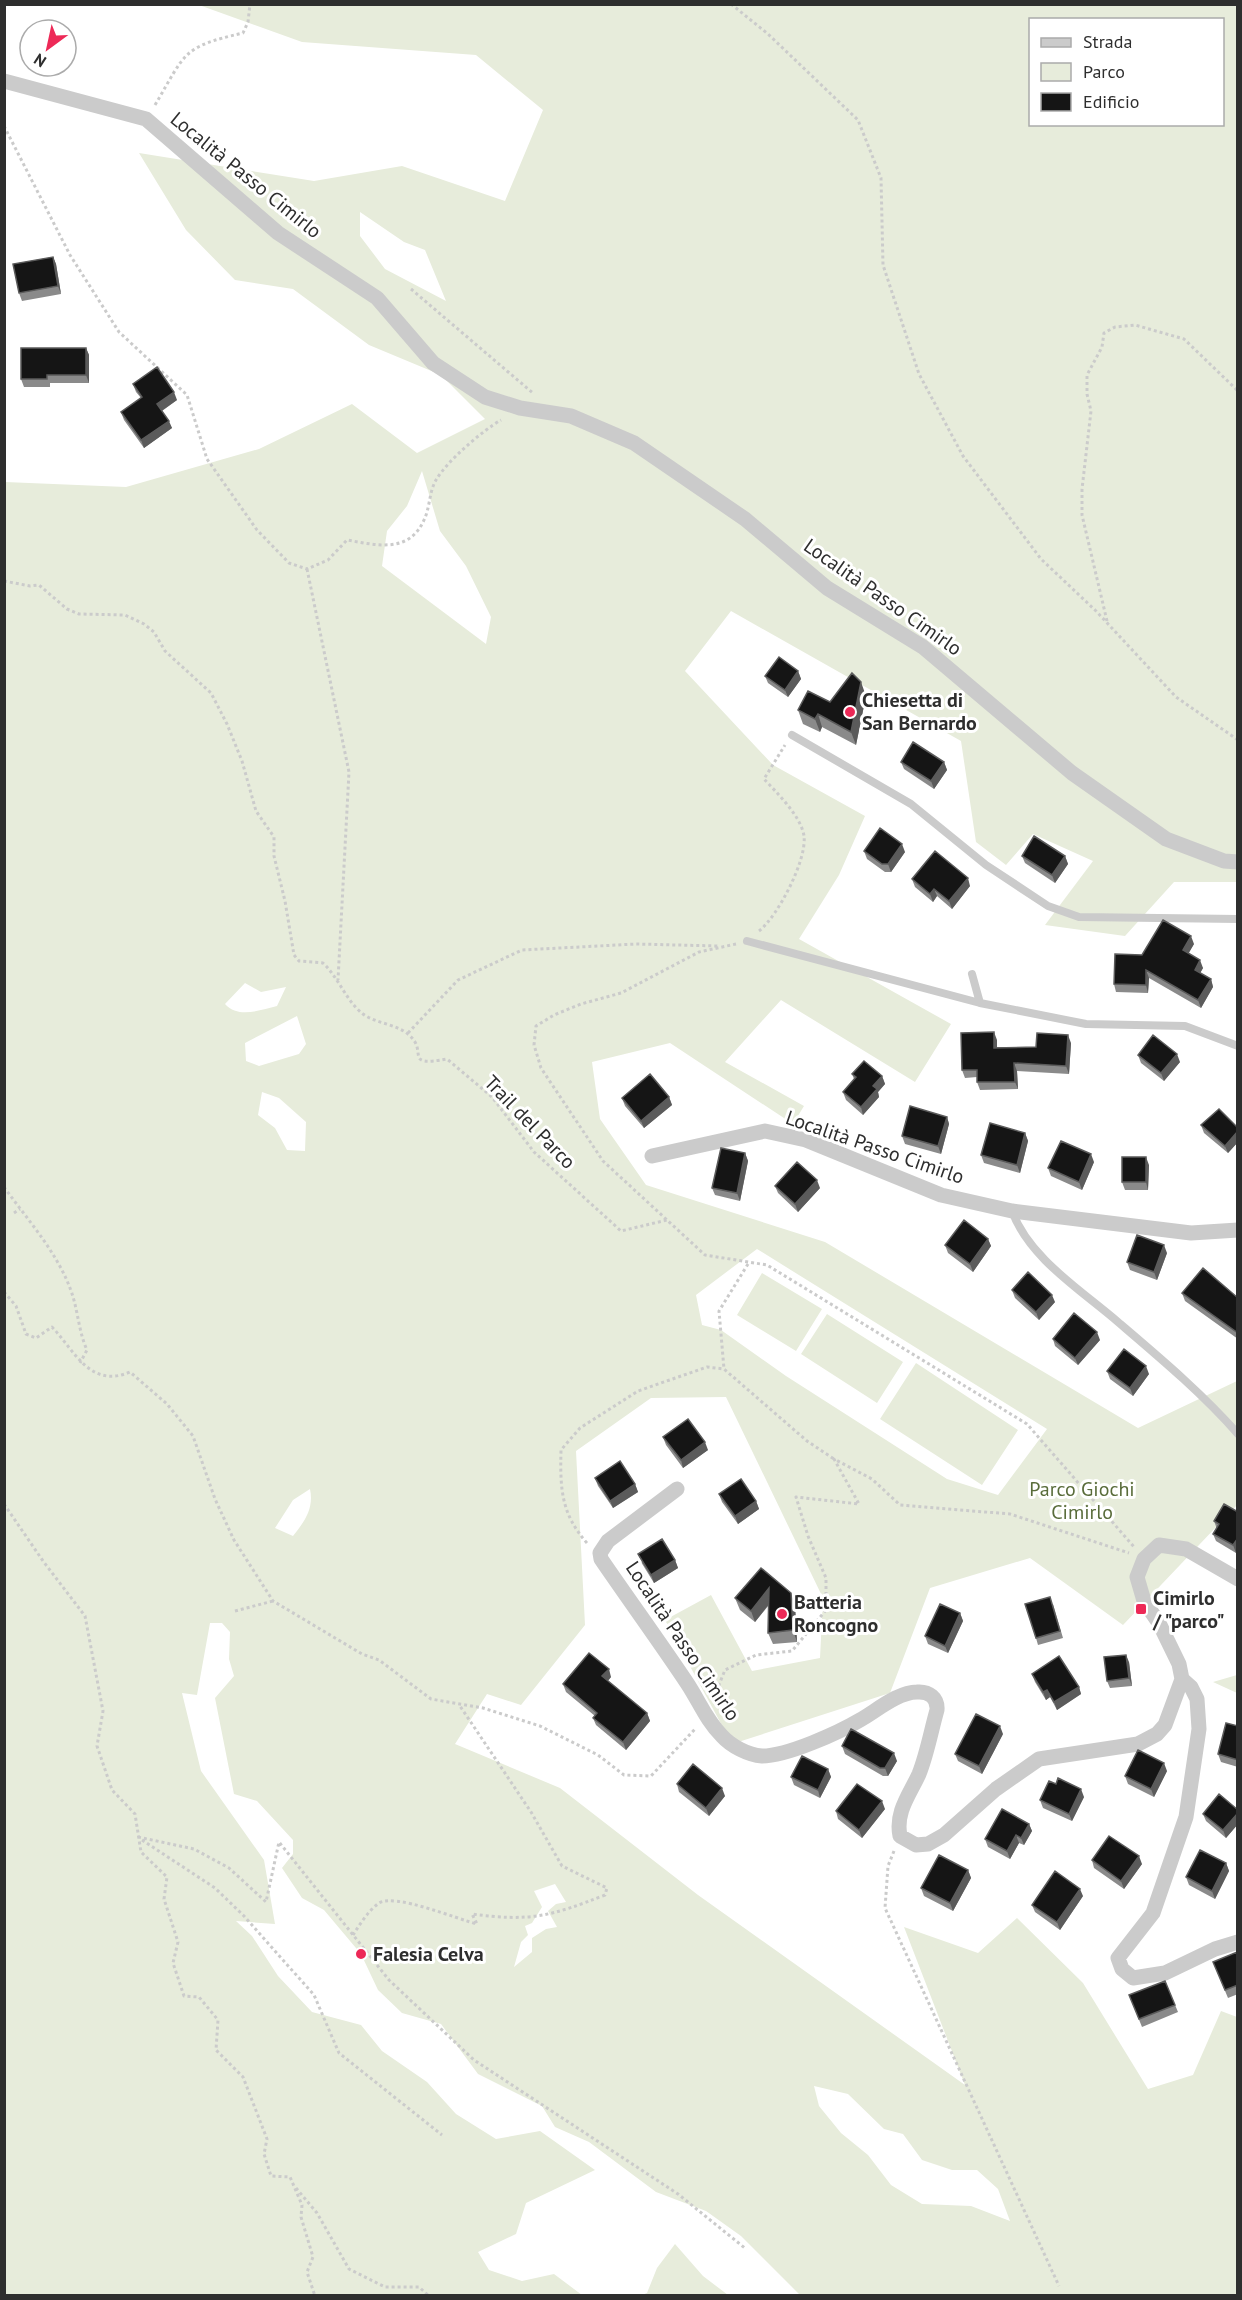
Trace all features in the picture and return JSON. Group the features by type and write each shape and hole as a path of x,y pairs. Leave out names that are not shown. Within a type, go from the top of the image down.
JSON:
{"street":[{"path":"4,81 146,120"},
{"name":"Località Passo Cimirlo","path":"146,120 278,233 377,298 433,363 485,397 520,408 571,416 634,443 746,519 827,588 923,647 1072,772 1166,839 1224,861 1238,862"},
{"name":"Località Passo Cimirlo","path":"652,1156 741,1135 774,1133 806,1140 941,1195 1012,1211 1191,1233 1238,1230"},
{"name":"Località Passo Cimirlo","path":"678,1489 602,1546 601,1559 688,1685 705,1718 723,1737 742,1751 759,1756 777,1755 854,1724 903,1695 916,1691 933,1697 938,1703 919,1773 903,1803 898,1826 900,1836"},
{"path":"900,1836 916,1845 928,1844 944,1836 996,1789 1039,1759 1124,1747 1157,1734 1165,1725 1182,1679 1179,1664 1159,1623 1141,1595 1137,1578 1144,1558 1158,1545 1174,1545 1238,1579"},
{"path":"1182,1679 1191,1687 1197,1699 1199,1729 1186,1817 1153,1913 1118,1958 1122,1969 1134,1978 1165,1973 1215,1949 1238,1942"}],"lane":[{"path":"792,735 911,804 986,865 1048,906 1079,917 1238,919"},
{"path":"747,941 980,1003 1086,1024 1185,1026 1238,1046"},
{"path":"972,974 980,1003"},
{"path":"1012,1211 1019,1230 1052,1266 1161,1359 1238,1434"}],"path":[{"path":"146,120 183,56 203,42 243,33 248,22 250,4"},
{"path":"731,4 768,34 858,120 881,178 883,265 919,374 963,456 1041,559 1107,623 1176,697 1238,740"},
{"path":"4,126 70,255 119,332 187,395 207,459 257,530 290,563 307,569 328,560 347,540 386,547 412,538 424,521 436,480 481,431 520,408"},
{"path":"411,289 554,414"},
{"path":"1107,623 1082,515 1082,489 1091,411 1087,394 1087,375 1102,347 1104,333 1115,327 1135,325 1184,339 1203,361 1238,391"},
{"path":"307,569 349,772 338,980"},
{"path":"4,581 30,586 39,585 67,609 79,614 125,615 144,624 154,632 165,651 211,693 227,723 242,761 256,811 274,837 274,856 285,901 294,956 299,961 323,963 361,1012 378,1023 408,1033 458,980 522,950 636,944 726,947"},
{"path":"792,735 764,779 788,805 804,835 800,861 780,907 763,928 747,941 699,952 621,993 572,1008 536,1026 534,1045 541,1068 603,1161 705,1255 768,1265 1027,1424 1144,1558"},
{"name":"Trail del Parco","path":"408,1033 417,1044 417,1055 422,1060 431,1063 447,1059 455,1064 471,1082 492,1097 534,1152 621,1231 667,1220"},
{"path":"4,1187 59,1265 71,1289 80,1334 87,1350 80,1363"},
{"path":"14,1213 20,1209"},
{"path":"724,1369 719,1311 749,1263"},
{"path":"4,1292 6,1291 16,1306 26,1334 36,1338 52,1327 80,1363 105,1377 118,1377 130,1372 167,1404 193,1436 215,1499 234,1540 273,1601 362,1654 379,1660 430,1700 483,1708 540,1726 598,1755 624,1775 651,1776 705,1718 725,1670 756,1655 792,1651 826,1610 826,1578 808,1536 796,1497 860,1504 834,1459"},
{"path":"601,1559 576,1531 563,1503 561,1450 580,1428 638,1391 707,1367 724,1369 807,1441 834,1459 872,1479 900,1505 1010,1514 1100,1541 1144,1558"},
{"path":"4,1504 43,1562 85,1616 103,1711 97,1746 112,1790 135,1814 141,1852 167,1877 164,1899 178,1942 173,1963 184,1996 199,1996 218,2020 216,2050 243,2077 267,2139 264,2154 271,2176 290,2177 302,2205 301,2217 313,2257 308,2272 315,2295"},
{"path":"235,1611 273,1601"},
{"path":"352,1935 380,1902 395,1900 477,1924 472,1914 513,1920 559,1914 605,1895 607,1888 562,1866 531,1812 460,1706"},
{"path":"900,1836 888,1866 885,1908 1059,2286"},
{"path":"138,1837 194,1849 229,1868 266,1902 279,1842 389,1980 474,2060 678,2194 746,2249"},
{"path":"138,1837 215,1888 244,1916 314,1995 339,2054 442,2135"},
{"path":"292,2184 317,2213 349,2269 385,2287 419,2287 429,2295"}],"green space":[{"name":"Parco Giochi Cimirlo","path":"199,5 1237,5 1237,882 1174,882 1125,936 1045,925 1093,861 1033,834 1006,865 976,842 961,741 731,611 685,671 773,765 865,816 839,875 799,939 951,1024 915,1082 781,1000 725,1062 804,1106 793,1124 670,1043 592,1062 600,1119 646,1185 825,1242 1138,1428 1237,1381 1237,1428 1235,1427 1238,1437 1237,1505 1123,1625 1030,1558 930,1588 890,1693 732,1744 665,1620 711,1595 752,1671 820,1658 823,1598 726,1397 651,1398 576,1451 585,1625 521,1705 487,1694 455,1744 560,1788 698,1895 965,2085 904,1927 978,1953 1017,1918 1083,1983 1148,2089 1193,2075 1221,2011 1237,2017 1237,2295 800,2295 741,2236 706,2211 656,2192 589,2142 555,2127 542,2106 478,2074 441,2024 402,2013 378,1990 361,1954 324,1910 302,1898 282,1868 293,1854 293,1840 257,1801 234,1794 215,1698 234,1676 229,1659 230,1632 222,1623 210,1623 197,1695 182,1693 201,1771 264,1860 275,1924 236,1921 252,1936 278,1976 312,2012 361,2025 382,2051 427,2082 456,2114 496,2139 540,2131 595,2170 526,2203 516,2234 478,2252 489,2270 522,2281 554,2274 582,2295 5,2296 5,482 126,487 259,449 352,404 417,453 485,419 441,375 369,345 293,289 235,280 186,230 139,153 314,181 402,166 505,201 543,110 476,55 302,42","holes":["360,212 404,242 425,250 446,301 385,269 360,236","422,471 440,531 466,566 491,617 486,644 382,566 387,531 407,506","245,983 261,992 286,987 277,1006 249,1012 231,1009 225,1004","297,1016 306,1044 299,1054 259,1066 246,1061 245,1043","262,1092 279,1098 306,1122 305,1151 287,1150 275,1128 258,1115","757,1249 1047,1429 998,1495 947,1479 786,1376 721,1330 702,1325 696,1295","310,1489 310,1508 293,1536 275,1528 293,1500","555,1884 566,1902 556,1904 548,1911 557,1927 546,1929 532,1938 532,1952 514,1967 521,1942 528,1935 525,1926 532,1923 542,1907 534,1891","814,2086 848,2094 884,2129 903,2134 922,2160 952,2170 977,2170 998,2189 1010,2221 971,2206 922,2204 891,2185 868,2155 841,2133 819,2106"]},
{"path":"762,1273 822,1309 796,1351 737,1315"},
{"path":"827,1314 903,1362 877,1403 801,1354"},
{"path":"916,1363 1018,1430 982,1485 880,1419"},
{"path":"1237,1675 1237,1693 1213,1682"},
{"path":"675,2244 703,2276 728,2295 642,2295 647,2293 657,2268"}],"building":[{"path":"53,257 58,286 19,293 13,264"},
{"path":"21,348 86,348 86,375 47,375 47,379 21,379"},
{"path":"157,367 174,392 157,404 169,421 141,440 121,412 142,397 133,384"},
{"path":"779,657 798,671 785,690 765,676"},
{"path":"852,673 861,682 851,732 818,714 815,719 798,710 808,691 830,702"},
{"path":"913,742 944,762 931,781 901,762"},
{"path":"880,828 902,844 888,864 882,864 864,851"},
{"path":"1034,836 1065,856 1052,875 1022,856"},
{"path":"935,851 968,878 949,901 934,889 930,894 912,879"},
{"path":"1163,920 1191,936 1183,950 1200,960 1195,970 1211,979 1198,1000 1146,970 1146,985 1114,984 1115,954 1142,955"},
{"path":"994,1032 994,1048 1036,1047 1037,1033 1068,1035 1066,1066 1014,1063 1015,1082 977,1082 977,1070 962,1070 961,1033"},
{"path":"1153,1035 1177,1054 1161,1073 1138,1055"},
{"path":"864,1061 882,1076 873,1086 877,1089 861,1107 843,1092 856,1077 852,1074"},
{"path":"650,1074 669,1097 641,1121 622,1098"},
{"path":"910,1106 947,1117 938,1146 902,1136"},
{"path":"1219,1109 1238,1128 1225,1146 1201,1125"},
{"path":"990,1123 1025,1133 1017,1165 981,1155"},
{"path":"1061,1141 1091,1154 1079,1182 1048,1168"},
{"path":"721,1148 745,1153 737,1193 712,1188"},
{"path":"1122,1157 1146,1157 1146,1182 1122,1182"},
{"path":"797,1162 817,1180 795,1204 775,1186"},
{"path":"964,1220 988,1239 970,1264 945,1245"},
{"path":"1137,1235 1164,1245 1154,1272 1127,1262"},
{"path":"1203,1268 1238,1298 1238,1333 1182,1293"},
{"path":"1028,1272 1052,1295 1036,1312 1012,1290"},
{"path":"1074,1313 1097,1332 1075,1358 1053,1339"},
{"path":"1124,1349 1146,1366 1130,1388 1107,1371"},
{"path":"688,1419 705,1442 681,1460 663,1437"},
{"path":"620,1461 635,1484 610,1501 595,1478"},
{"path":"741,1479 756,1501 735,1516 719,1494"},
{"path":"1224,1504 1238,1512 1238,1538 1233,1545 1213,1534 1219,1524 1214,1521"},
{"path":"662,1539 675,1560 651,1575 638,1554"},
{"path":"761,1568 791,1593 793,1630 768,1633 769,1588 751,1611 735,1598"},
{"path":"1050,1597 1060,1631 1036,1638 1025,1604"},
{"path":"940,1604 960,1613 945,1646 925,1636"},
{"path":"589,1653 609,1669 602,1676 647,1713 623,1742 593,1718 597,1713 563,1684"},
{"path":"1126,1655 1129,1678 1107,1681 1104,1657"},
{"path":"1059,1656 1079,1687 1054,1702 1047,1690 1043,1692 1032,1674"},
{"path":"976,1714 1000,1726 979,1766 955,1754"},
{"path":"1226,1723 1238,1726 1238,1760 1218,1754"},
{"path":"851,1729 894,1753 885,1768 880,1768 842,1746"},
{"path":"1138,1750 1164,1763 1151,1789 1125,1776"},
{"path":"802,1756 828,1769 818,1790 791,1777"},
{"path":"693,1764 722,1788 706,1808 677,1784"},
{"path":"1058,1778 1081,1789 1069,1814 1040,1800 1049,1781 1056,1784"},
{"path":"857,1784 882,1801 859,1830 836,1811"},
{"path":"1219,1794 1238,1810 1223,1830 1203,1814"},
{"path":"1002,1809 1029,1824 1021,1838 1016,1835 1007,1851 985,1839"},
{"path":"1109,1836 1139,1856 1121,1881 1092,1860"},
{"path":"1200,1850 1226,1863 1212,1891 1186,1877"},
{"path":"939,1855 968,1870 950,1903 921,1888"},
{"path":"1055,1871 1080,1889 1057,1922 1032,1905"},
{"path":"1237,1952 1238,1985 1225,1990 1213,1962"},
{"path":"1165,1981 1175,2005 1139,2019 1129,1995"}],"place":[{"name":"Chiesetta di San Bernardo","path":"850,712"},
{"name":"Cimirlo / \"parco\"","path":"1141,1609"},
{"name":"Batteria Roncogno","path":"782,1614"},
{"name":"Falesia Celva","path":"361,1954"}]}
